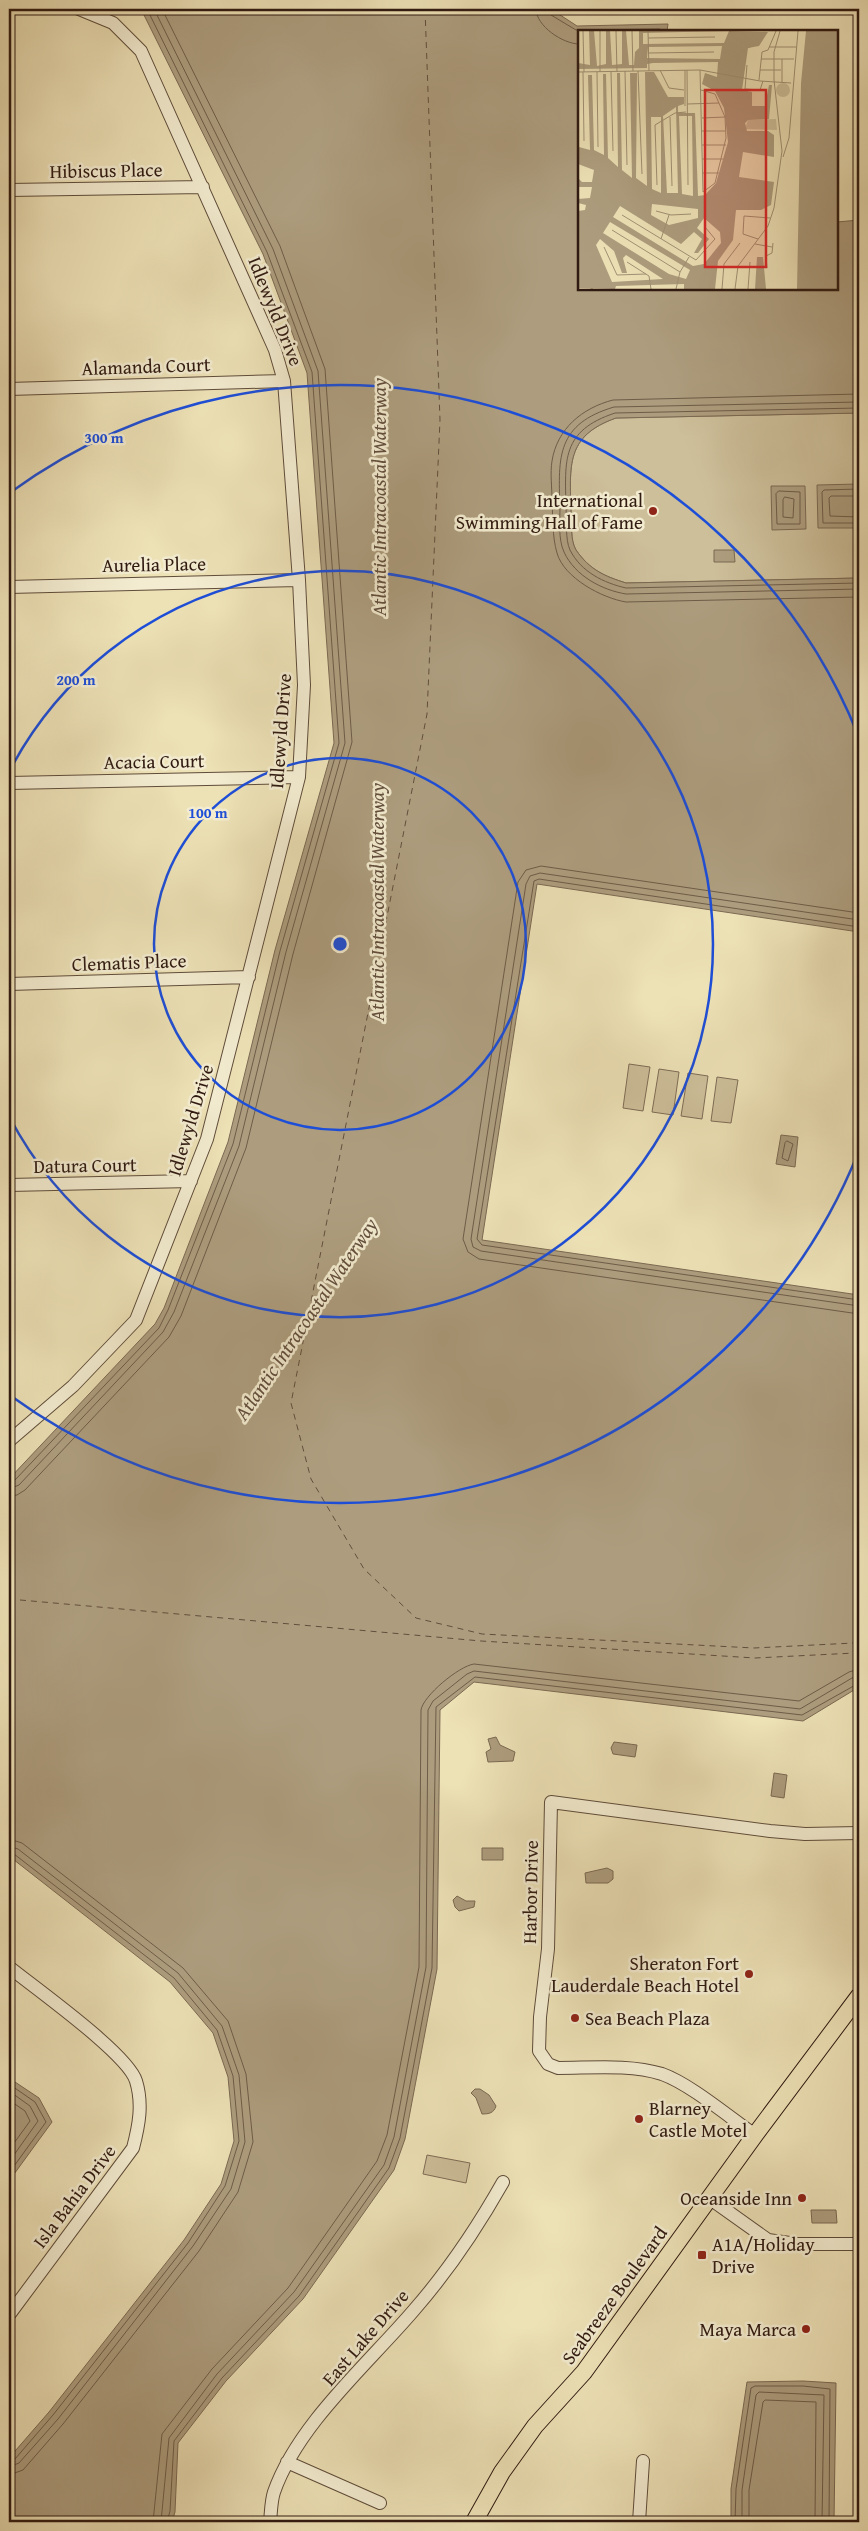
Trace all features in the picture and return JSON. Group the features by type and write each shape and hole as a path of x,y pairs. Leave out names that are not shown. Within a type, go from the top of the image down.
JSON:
{"main road":[{"name":"Seabreeze Boulevard","path":"474,2522 502,2472 535,2426 584,2372 755,2135 859,1996"}],"street":[{"name":"Idlewyld Drive","path":"9,1441 73,1386 136,1320 191,1181 207,1139 299,777 304,685 299,580 284,381 275,350 141,51 113,23 79,9"},
{"name":"Hibiscus Place","path":"9,190 203,187"},
{"name":"Alamanda Court","path":"9,389 284,381"},
{"name":"Aurelia Place","path":"9,587 299,580"},
{"name":"Acacia Court","path":"9,783 299,777"},
{"name":"Clematis Place","path":"9,984 249,977"},
{"name":"Datura Court","path":"9,1185 191,1181"},
{"name":"Harbor Drive","path":"755,2135 690,2090 663,2075 634,2069 558,2068 548,2064 540,2050 540,2017 548,1949 551,1802 770,1831 805,1834 859,1833"},
{"name":"Isla Bahia Drive","path":"9,1967 120,2056 136,2079 141,2102 139,2125 133,2148 9,2315"},
{"name":"East Lake Drive","path":"270,2522 274,2494 287,2462 314,2423 454,2262 482,2220 503,2182"},
{"path":"709,2198 768,2240 797,2244 859,2244"},
{"path":"639,2522 643,2461"},
{"path":"287,2462 380,2503"}],"shaded area":[{"path":"859,413 859,578 626,583 611,578 592,567 581,557 574,546 571,467 579,444 587,434 599,425 616,418"},
{"path":"629,1064 650,1067 643,1111 623,1108"},
{"path":"659,1069 679,1072 673,1115 652,1112"},
{"path":"688,1073 708,1076 702,1119 681,1116"},
{"path":"717,1077 738,1080 731,1123 711,1121"},
{"path":"427,2155 470,2163 466,2183 423,2174"}],"water":[{"name":"Atlantic Intracoastal Waterway","path":"141,9 551,9 577,26 668,24 667,30 578,30 578,290 838,290 838,222 859,220 859,413 616,418 599,425 587,434 579,444 574,454 570,480 572,531 576,550 587,563 604,575 626,583 859,578 859,932 537,884 482,1240 859,1295 859,1687 803,1721 474,1682 440,1710 437,1969 405,2139 394,2170 303,2299 226,2381 178,2443 175,2512 172,2522 9,2522 9,2458 49,2412 184,2240 221,2184 234,2141 228,2077 213,2033 170,1982 9,1856 9,1479 155,1324 164,1308 228,1142 275,950 334,743 307,373 263,254"},
{"path":"859,484 859,528 818,528 817,485"},
{"path":"771,486 805,486 806,529 772,530"},
{"path":"714,550 734,550 735,562 714,562"},
{"path":"781,1135 798,1137 795,1167 776,1164"},
{"path":"496,1737 500,1745 515,1752 513,1761 488,1762 486,1752 491,1749 488,1739"},
{"path":"614,1742 637,1745 635,1757 613,1754 611,1748"},
{"path":"774,1773 787,1775 784,1798 771,1796"},
{"path":"482,1848 503,1848 503,1860 482,1860"},
{"path":"607,1868 613,1871 613,1879 608,1883 586,1883 585,1873"},
{"path":"457,1896 466,1901 475,1901 474,1907 459,1911 455,1907 453,1900"},
{"path":"9,2078 39,2098 52,2122 9,2181"},
{"path":"475,2089 480,2089 489,2095 496,2106 493,2112 482,2114 476,2098 471,2093"},
{"path":"811,2210 836,2210 837,2223 812,2223"},
{"path":"803,2381 836,2383 834,2522 731,2522 731,2489 747,2382"}],"ferry route":[{"path":"425,9 440,420 427,714 291,1403 311,1479 364,1569 416,1618 482,1634 754,1648 854,1643 859,1646"},
{"path":"9,1599 481,1641 755,1658 855,1653 859,1655"}],"place":[{"name":"International Swimming Hall of Fame","path":"653,511"},
{"name":"Sheraton Fort Lauderdale Beach Hotel","path":"749,1974"},
{"name":"Sea Beach Plaza","path":"575,2018"},
{"name":"Blarney Castle Motel","path":"639,2119"},
{"name":"Oceanside Inn","path":"802,2198"},
{"name":"A1A/Holiday Drive","path":"702,2255"},
{"name":"Maya Marca","path":"806,2329"}]}
